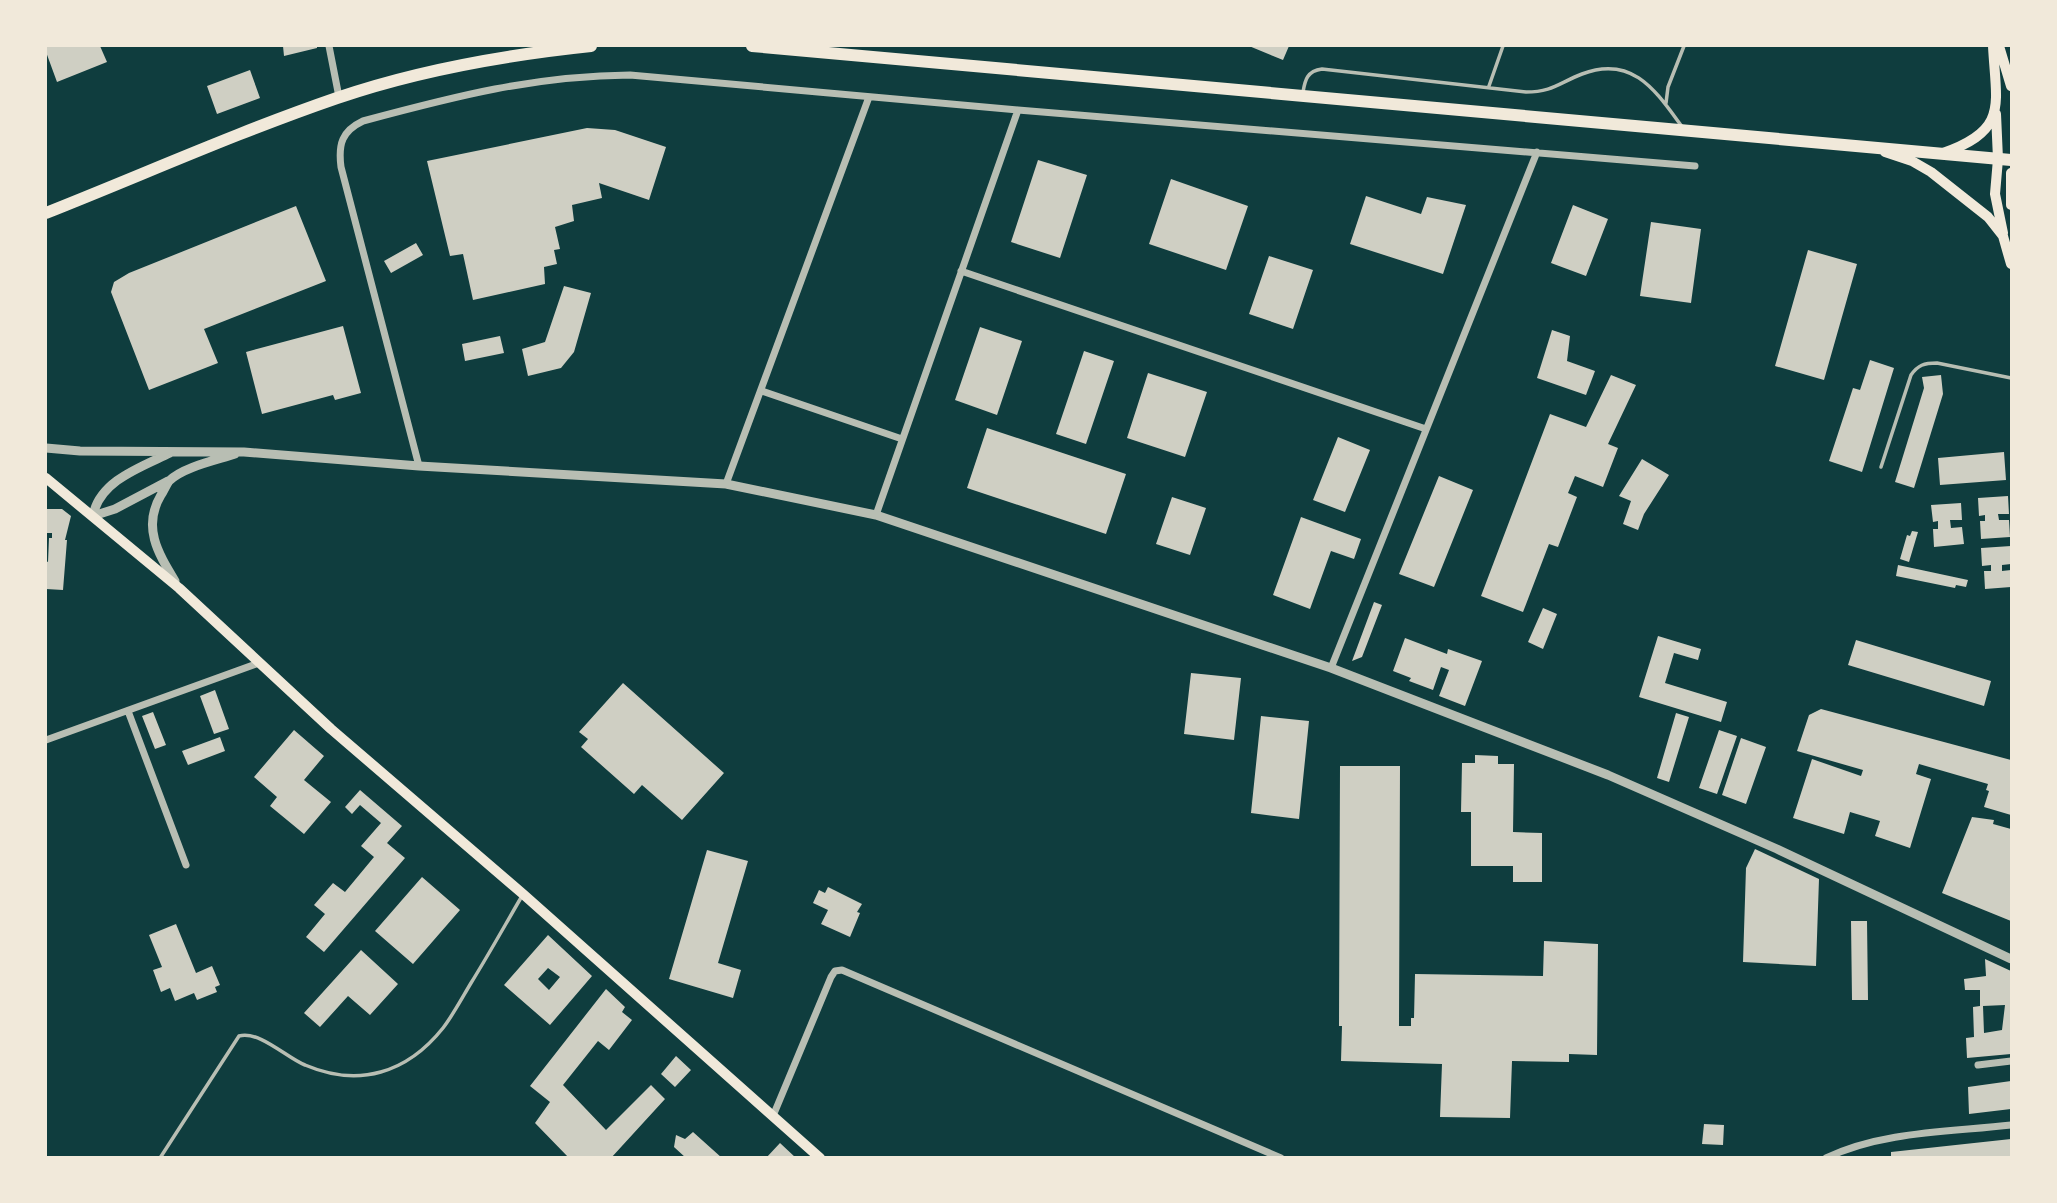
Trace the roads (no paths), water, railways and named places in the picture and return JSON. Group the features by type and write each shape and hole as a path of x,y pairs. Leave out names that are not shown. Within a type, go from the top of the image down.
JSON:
{"main road":[{"path":"46,213 339,97 452,66 591,46"},
{"path":"752,46 2005,159"},
{"path":"1993,46 1996,112 2005,159 1995,194 2011,264"},
{"path":"1999,46 2011,86"},
{"path":"1941,154 1985,133 1996,112"},
{"path":"1873,147 1912,161 1931,172 1988,217 2003,236"},
{"path":"2011,173 2011,205"},
{"path":"46,478 179,588 331,729 523,894 820,1157"}],"street":[{"path":"329,46 339,97"},
{"path":"419,466 339,153 343,136 363,121 468,93 582,76 630,75 1695,166"},
{"path":"726,484 869,97"},
{"path":"876,515 1018,110"},
{"path":"1331,668 1537,152"},
{"path":"961,271 1426,429"},
{"path":"762,391 902,439"},
{"path":"46,448 80,451 244,452 419,466 726,484 876,515 1331,668 1608,775 2011,957"},
{"path":"93,516 99,496 132,471 175,450"},
{"path":"93,516 115,509 196,466 244,452"},
{"path":"170,480 155,506 151,528 156,551 179,588"},
{"path":"46,740 259,663"},
{"path":"128,711 186,865"},
{"path":"774,1116 831,977 835,971 842,970 1281,1157"},
{"path":"1978,1065 2011,1061"},
{"path":"1826,1157 1892,1138 2011,1125"}],"lane":[{"path":"1488,87 1503,46"},
{"path":"1667,105 1666,94 1684,46"},
{"path":"1302,96 1307,76 1322,69 1525,92 1545,92 1591,71 1614,70 1645,81 1660,96 1685,130"},
{"path":"1881,467 1917,368 1926,363 1937,363 2011,378"},
{"path":"159,1157 239,1036 257,1037 296,1061 328,1072 378,1074 405,1063 444,1027 523,894"}]}
